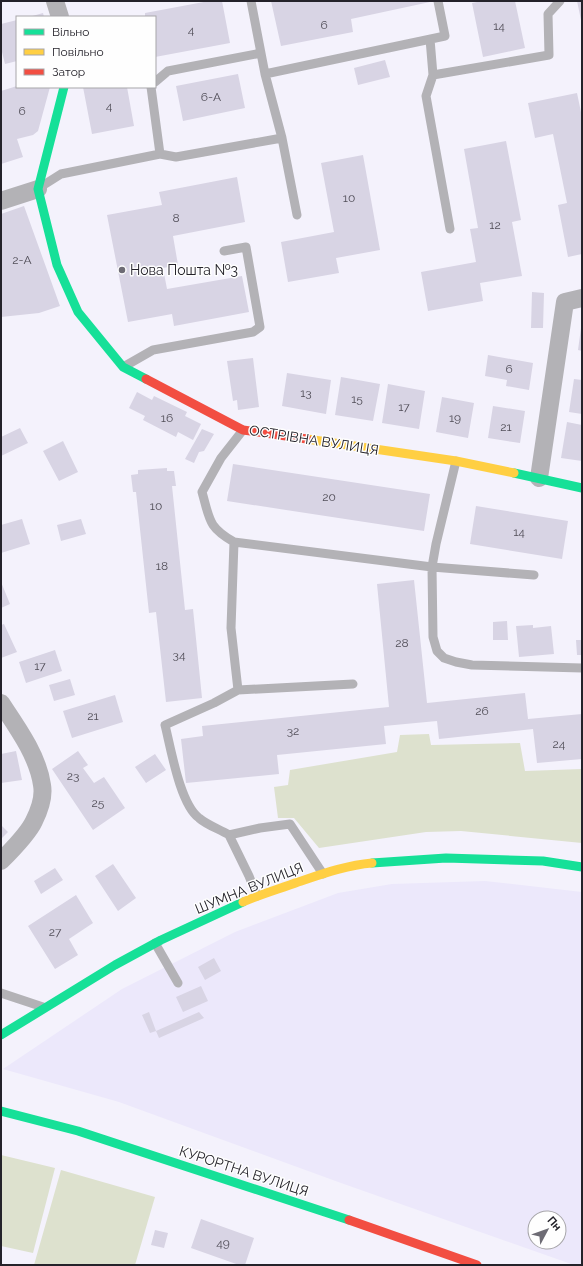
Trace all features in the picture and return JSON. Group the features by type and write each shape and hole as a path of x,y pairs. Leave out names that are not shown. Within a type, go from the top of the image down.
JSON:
{"street":[{"path":"55,1 60,16"},
{"name":"ОСТРІВНА ВУЛИЦЯ","path":"64,88 38,189 57,265 78,312 123,367 243,430 456,461 582,488"},
{"path":"1,201 38,189"},
{"path":"539,478 565,302 582,298"},
{"path":"1,703 23,737 38,769 42,786 40,804 34,822 1,861"},
{"name":"ШУМНА ВУЛИЦЯ","path":"1,1035 115,965 155,943 257,896 323,874 364,864 446,858 543,861 582,867"},
{"name":"КУРОРТНА ВУЛИЦЯ","path":"1,1111 78,1131 360,1224 477,1265"}],"lane":[{"path":"252,1 265,74 282,138 297,215"},
{"path":"265,74 445,36 438,1"},
{"path":"433,75 548,55 548,14 560,1"},
{"path":"430,39 433,75 426,96 450,229"},
{"path":"156,81 168,72 262,53"},
{"path":"151,88 160,154"},
{"path":"38,189 61,174 160,154 176,157 282,138"},
{"path":"123,367 153,350 253,332 260,326 246,247 224,251"},
{"path":"243,430 221,458 202,492 211,524 221,534 234,542 432,568 534,575"},
{"path":"456,461 436,544 432,568 433,637 436,651 444,658 472,665 582,668"},
{"path":"234,542 230,628 238,690"},
{"path":"257,896 229,835 198,818 189,805 181,789 165,725 214,703 238,690 353,684"},
{"path":"229,835 260,828 290,824 323,874"},
{"path":"155,943 178,983"},
{"path":"1,992 45,1008"}],"shaded area":[{"path":"485,881 582,892 582,1265 574,1265 531,1250 567,1250 567,1210 527,1210 527,1248 341,1183 119,1102 3,1069 122,989 235,932 338,893 392,884"}],"green space":[{"path":"429,734 431,745 520,743 525,771 582,769 582,843 461,831 426,832 319,848 294,818 278,818 274,787 288,785 290,770 397,752 400,735"},
{"path":"1,1155 55,1168 33,1253 1,1246"},
{"path":"61,1170 155,1197 135,1265 34,1265"}],"building":[{"path":"209,1 222,1 230,43 156,57 156,16 145,16 145,13"},
{"path":"271,1 430,2 351,19 353,32 281,46"},
{"path":"482,1 515,1 525,48 483,57 472,3"},
{"path":"577,1 582,1 582,20 581,20"},
{"path":"43,13 44,16 32,16"},
{"path":"16,20 16,61 5,64 1,48 1,24"},
{"path":"385,60 390,77 358,85 354,68"},
{"path":"238,74 245,108 183,121 176,86"},
{"path":"16,86 16,88 50,88 38,131 33,135 17,139 23,157 1,164 1,91"},
{"path":"83,88 127,88 134,126 92,134"},
{"path":"577,93 582,117 582,254 568,257 558,205 567,203 553,134 535,138 528,103"},
{"path":"506,141 521,220 512,222 522,276 480,283 483,301 428,311 421,272 476,262 470,229 478,228 464,149"},
{"path":"363,155 380,250 336,258 339,273 288,282 281,242 334,232 321,163"},
{"path":"237,177 245,222 173,236 178,265 163,268 167,289 242,276 249,312 174,326 172,314 128,322 107,215 162,205 159,192"},
{"path":"24,206 60,306 39,313 1,317 1,214"},
{"path":"532,292 544,293 543,328 531,328"},
{"path":"582,328 582,351 578,350"},
{"path":"488,355 533,363 529,390 506,386 507,380 485,376"},
{"path":"253,358 259,407 238,410 237,400 233,401 227,361"},
{"path":"287,373 331,380 326,414 282,406"},
{"path":"341,377 380,384 373,421 335,415"},
{"path":"574,379 582,380 582,414 569,412"},
{"path":"388,384 425,391 419,429 382,423"},
{"path":"137,392 152,400 154,396 187,412 185,416 201,424 193,440 178,432 176,437 143,420 145,416 129,408"},
{"path":"442,397 474,403 468,438 436,432"},
{"path":"493,406 525,411 520,443 488,438"},
{"path":"567,422 582,425 582,461 561,458"},
{"path":"20,428 28,443 1,456 1,437"},
{"path":"202,429 214,434 204,451 199,452 194,463 185,459"},
{"path":"63,441 78,472 59,481 43,451"},
{"path":"233,464 430,494 424,531 227,501"},
{"path":"167,468 167,471 174,471 176,486 172,486 185,610 193,609 202,698 166,702 156,612 149,613 136,492 133,492 131,475 138,474 138,470"},
{"path":"476,506 568,521 562,559 470,544"},
{"path":"22,519 30,544 1,553 1,525"},
{"path":"81,519 86,534 61,541 57,525"},
{"path":"414,580 427,703 525,693 528,719 582,714 582,759 537,763 533,729 439,739 437,721 384,726 386,744 277,755 279,774 186,783 181,739 203,736 202,726 389,707 377,584"},
{"path":"1,582 10,604 1,608"},
{"path":"507,621 508,640 493,640 493,622"},
{"path":"4,624 17,652 1,658 1,625"},
{"path":"533,625 533,628 551,626 554,654 519,657 516,626"},
{"path":"576,640 582,640 582,655 577,655"},
{"path":"55,650 62,671 26,683 19,662"},
{"path":"70,679 75,695 54,701 49,685"},
{"path":"115,695 123,722 72,738 63,711"},
{"path":"16,751 22,780 1,783 1,754"},
{"path":"78,751 88,765 83,768 94,783 104,777 125,808 93,830 52,769"},
{"path":"155,754 166,770 146,783 135,767"},
{"path":"1,825 8,832 1,839"},
{"path":"113,864 136,898 118,911 95,876"},
{"path":"55,868 63,880 41,894 34,881"},
{"path":"76,895 93,923 69,939 78,955 55,969 28,926"},
{"path":"214,958 221,971 205,980 198,967"},
{"path":"201,986 208,1001 183,1012 176,997"},
{"path":"149,1012 156,1031 150,1033 142,1015"},
{"path":"199,1012 204,1018 159,1038 156,1031"},
{"path":"201,1219 254,1238 245,1265 239,1265 191,1248"},
{"path":"155,1230 168,1233 164,1248 151,1245"}],"traffic: fast":[{"path":"64,88 38,189 57,265 78,312 123,367 146,379"},
{"path":"514,473 582,488"},
{"path":"372,863 446,858 543,861 582,867"},
{"path":"1,1035 115,965 161,940 243,902"},
{"path":"1,1111 78,1131 349,1220"}],"traffic: slow":[{"path":"307,439 456,461 514,473"},
{"path":"243,902 325,873 372,863"}],"traffic: jam":[{"path":"146,379 243,430 307,439"},
{"path":"349,1220 477,1265"}],"place":[{"name":"Нова Пошта №3","path":"122,270"}]}
